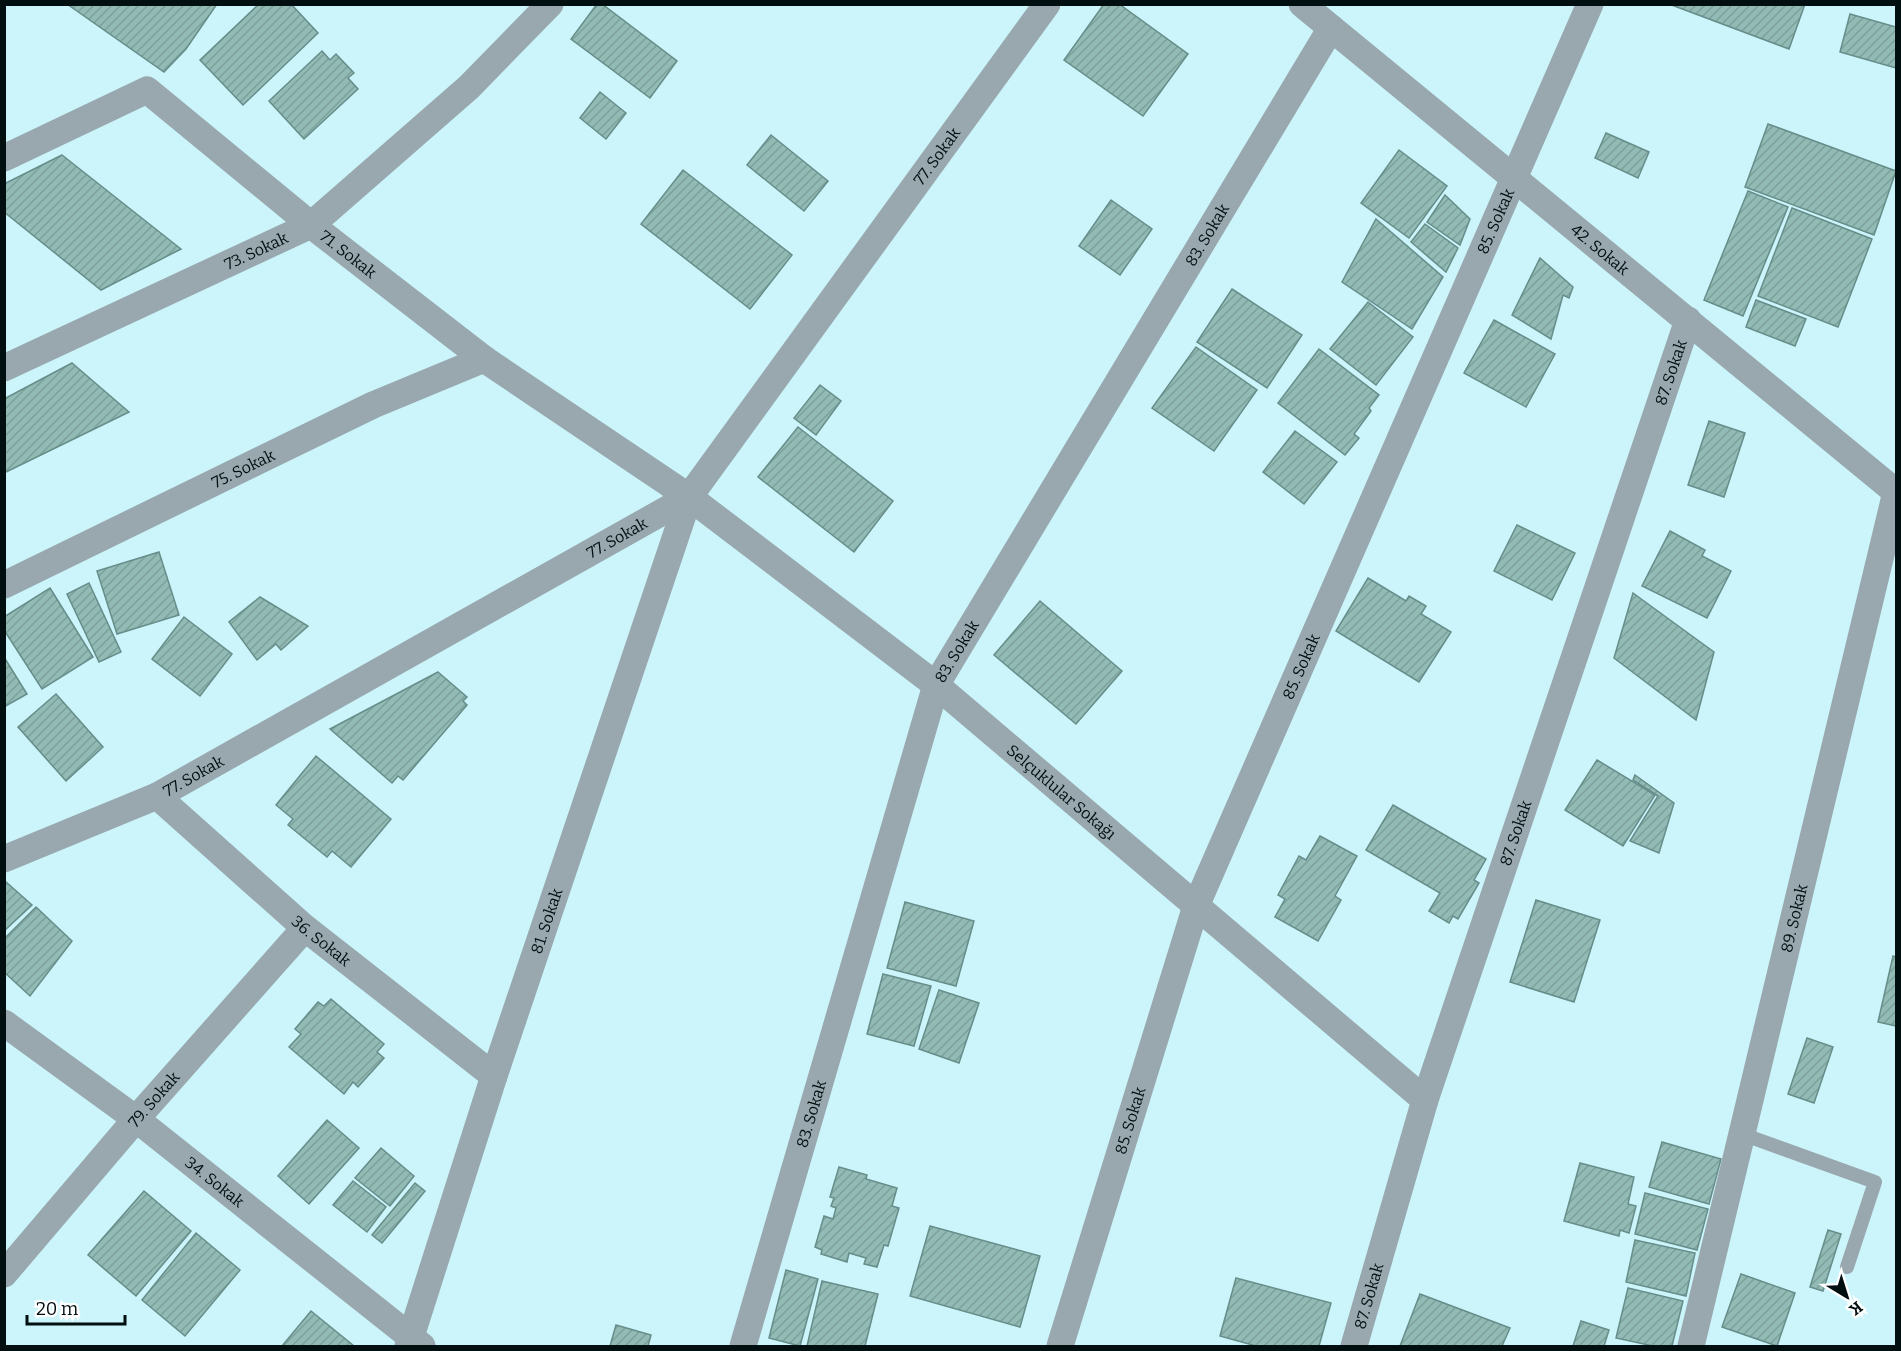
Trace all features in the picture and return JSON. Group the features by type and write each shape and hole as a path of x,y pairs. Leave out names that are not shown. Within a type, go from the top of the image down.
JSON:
{"street":[{"name":"73. Sokak","path":"4,368 311,225 469,87 550,4"},
{"name":"77. Sokak","path":"4,859 157,796 689,497 1047,4"},
{"name":"42. Sokak","path":"1302,4 1896,492"},
{"name":"85. Sokak","path":"1060,1347 1196,906 1590,4"},
{"name":"83. Sokak","path":"743,1347 936,685 1331,28"},
{"name":"71. Sokak","path":"4,158 147,90 311,225 484,359 689,497"},
{"name":"87. Sokak","path":"1354,1347 1425,1100 1688,320"},
{"name":"75. Sokak","path":"4,585 373,405 484,359"},
{"name":"89. Sokak","path":"1690,1347 1896,492"},
{"name":"Selçuklular Sokağı","path":"689,497 936,685 1425,1100"},
{"name":"81. Sokak","path":"414,1344 494,1076 689,497"},
{"name":"36. Sokak","path":"157,796 305,928 494,1076"},
{"name":"79. Sokak","path":"4,1274 136,1119 305,928"},
{"name":"34. Sokak","path":"4,1023 136,1119 414,1344"}],"lane":[{"path":"1742,1134 1875,1182 1847,1267"}],"building":[{"path":"67,4 217,4 186,49 164,72"},
{"path":"259,4 291,4 318,33 243,105 200,60"},
{"path":"597,4 602,4 677,61 650,98 571,39"},
{"path":"1104,4 1119,4 1188,54 1143,116 1064,60"},
{"path":"1669,4 1805,4 1789,49"},
{"path":"1850,14 1896,27 1896,68 1840,52"},
{"path":"322,51 330,60 336,54 354,73 348,78 358,89 304,139 269,101"},
{"path":"600,92 626,113 606,139 580,118"},
{"path":"1768,124 1896,171 1874,235 1745,187"},
{"path":"1606,133 1649,152 1638,178 1595,158"},
{"path":"771,135 828,181 804,211 747,165"},
{"path":"1399,150 1447,186 1409,238 1361,203"},
{"path":"62,155 181,249 101,290 4,212 4,184"},
{"path":"683,170 792,255 750,309 641,224"},
{"path":"1748,191 1788,207 1743,316 1704,300"},
{"path":"1445,195 1470,219 1460,245 1427,222"},
{"path":"1111,200 1152,229 1120,275 1079,246"},
{"path":"1792,208 1872,239 1838,327 1758,296"},
{"path":"1376,219 1443,277 1412,329 1342,282"},
{"path":"1425,224 1458,248 1446,272 1411,242"},
{"path":"1540,258 1573,287 1569,298 1563,295 1551,339 1512,315"},
{"path":"1232,289 1302,335 1267,388 1197,342"},
{"path":"1756,300 1806,319 1795,346 1746,327"},
{"path":"1368,302 1413,337 1376,385 1330,349"},
{"path":"1494,320 1555,354 1526,407 1464,373"},
{"path":"1196,347 1257,390 1214,451 1152,408"},
{"path":"1319,349 1379,395 1369,408 1371,411 1354,434 1359,438 1345,455 1278,403"},
{"path":"72,363 129,412 4,473 4,399"},
{"path":"820,385 841,401 816,435 794,418"},
{"path":"1709,421 1745,433 1724,497 1688,485"},
{"path":"798,427 893,501 854,552 758,477"},
{"path":"1295,431 1337,462 1304,504 1263,472"},
{"path":"1517,525 1575,553 1552,600 1494,571"},
{"path":"1670,531 1705,550 1702,556 1731,571 1707,618 1642,586"},
{"path":"159,552 179,615 117,634 97,571"},
{"path":"1368,578 1406,601 1409,596 1426,606 1421,614 1451,632 1419,682 1336,631"},
{"path":"89,583 121,652 99,662 67,594"},
{"path":"50,588 93,657 42,689 4,630 4,617"},
{"path":"1633,593 1714,652 1696,720 1614,658"},
{"path":"260,597 308,626 281,650 276,644 257,660 229,622"},
{"path":"1040,601 1122,671 1076,724 994,655"},
{"path":"184,617 232,654 200,696 152,659"},
{"path":"4,657 27,694 4,707"},
{"path":"438,672 467,697 463,701 467,705 403,780 398,776 392,783 330,729"},
{"path":"56,694 103,747 66,781 18,727"},
{"path":"316,756 391,819 351,867 332,851 327,857 288,825 293,819 276,805"},
{"path":"1597,760 1655,795 1623,846 1565,810"},
{"path":"1635,775 1674,803 1659,853 1630,841 1658,796 1633,780"},
{"path":"1393,805 1486,859 1474,880 1479,883 1458,919 1453,916 1449,923 1429,911 1440,893 1366,850"},
{"path":"1320,836 1357,856 1335,896 1341,900 1318,941 1275,917 1285,899 1278,895 1299,856 1306,860"},
{"path":"4,882 32,905 4,931"},
{"path":"1536,900 1600,920 1574,1002 1510,982"},
{"path":"905,902 974,921 956,986 887,968"},
{"path":"36,907 72,941 30,996 4,972 4,939"},
{"path":"1893,956 1896,957 1896,1026 1878,1022"},
{"path":"883,974 931,986 914,1046 867,1034"},
{"path":"939,990 979,1003 959,1063 919,1049"},
{"path":"331,999 384,1044 377,1052 384,1058 358,1087 353,1082 344,1094 289,1047 301,1034 295,1029 318,1002 324,1006"},
{"path":"1807,1038 1833,1047 1814,1103 1788,1094"},
{"path":"327,1120 359,1148 309,1204 278,1176"},
{"path":"1662,1142 1721,1159 1709,1204 1649,1187"},
{"path":"381,1148 414,1176 390,1206 355,1178"},
{"path":"1580,1163 1634,1177 1628,1204 1636,1206 1629,1233 1620,1230 1619,1236 1564,1221"},
{"path":"839,1167 867,1175 866,1179 897,1188 892,1206 899,1208 888,1246 884,1245 877,1267 864,1264 866,1258 849,1253 847,1262 821,1254 822,1250 815,1247 824,1216 833,1219 836,1208 831,1206 834,1198 830,1197"},
{"path":"353,1181 386,1207 367,1232 333,1205"},
{"path":"415,1183 425,1191 382,1243 372,1235"},
{"path":"144,1191 191,1231 136,1296 88,1255"},
{"path":"1645,1193 1708,1209 1697,1250 1635,1234"},
{"path":"930,1226 1040,1256 1020,1327 910,1296"},
{"path":"1828,1230 1841,1234 1823,1291 1810,1287"},
{"path":"196,1233 240,1270 185,1336 142,1300"},
{"path":"1635,1240 1695,1253 1686,1296 1626,1282"},
{"path":"786,1270 818,1279 800,1346 769,1338"},
{"path":"1741,1274 1795,1293 1777,1346 1722,1327"},
{"path":"1236,1278 1331,1303 1319,1346 1256,1346 1220,1336"},
{"path":"822,1281 878,1294 865,1346 807,1346"},
{"path":"1628,1288 1683,1301 1672,1346 1653,1346 1616,1338"},
{"path":"1420,1294 1510,1328 1502,1346 1400,1346"},
{"path":"311,1311 354,1346 282,1346"},
{"path":"1581,1321 1609,1330 1604,1346 1573,1346"},
{"path":"616,1325 651,1335 648,1346 610,1346"}]}
